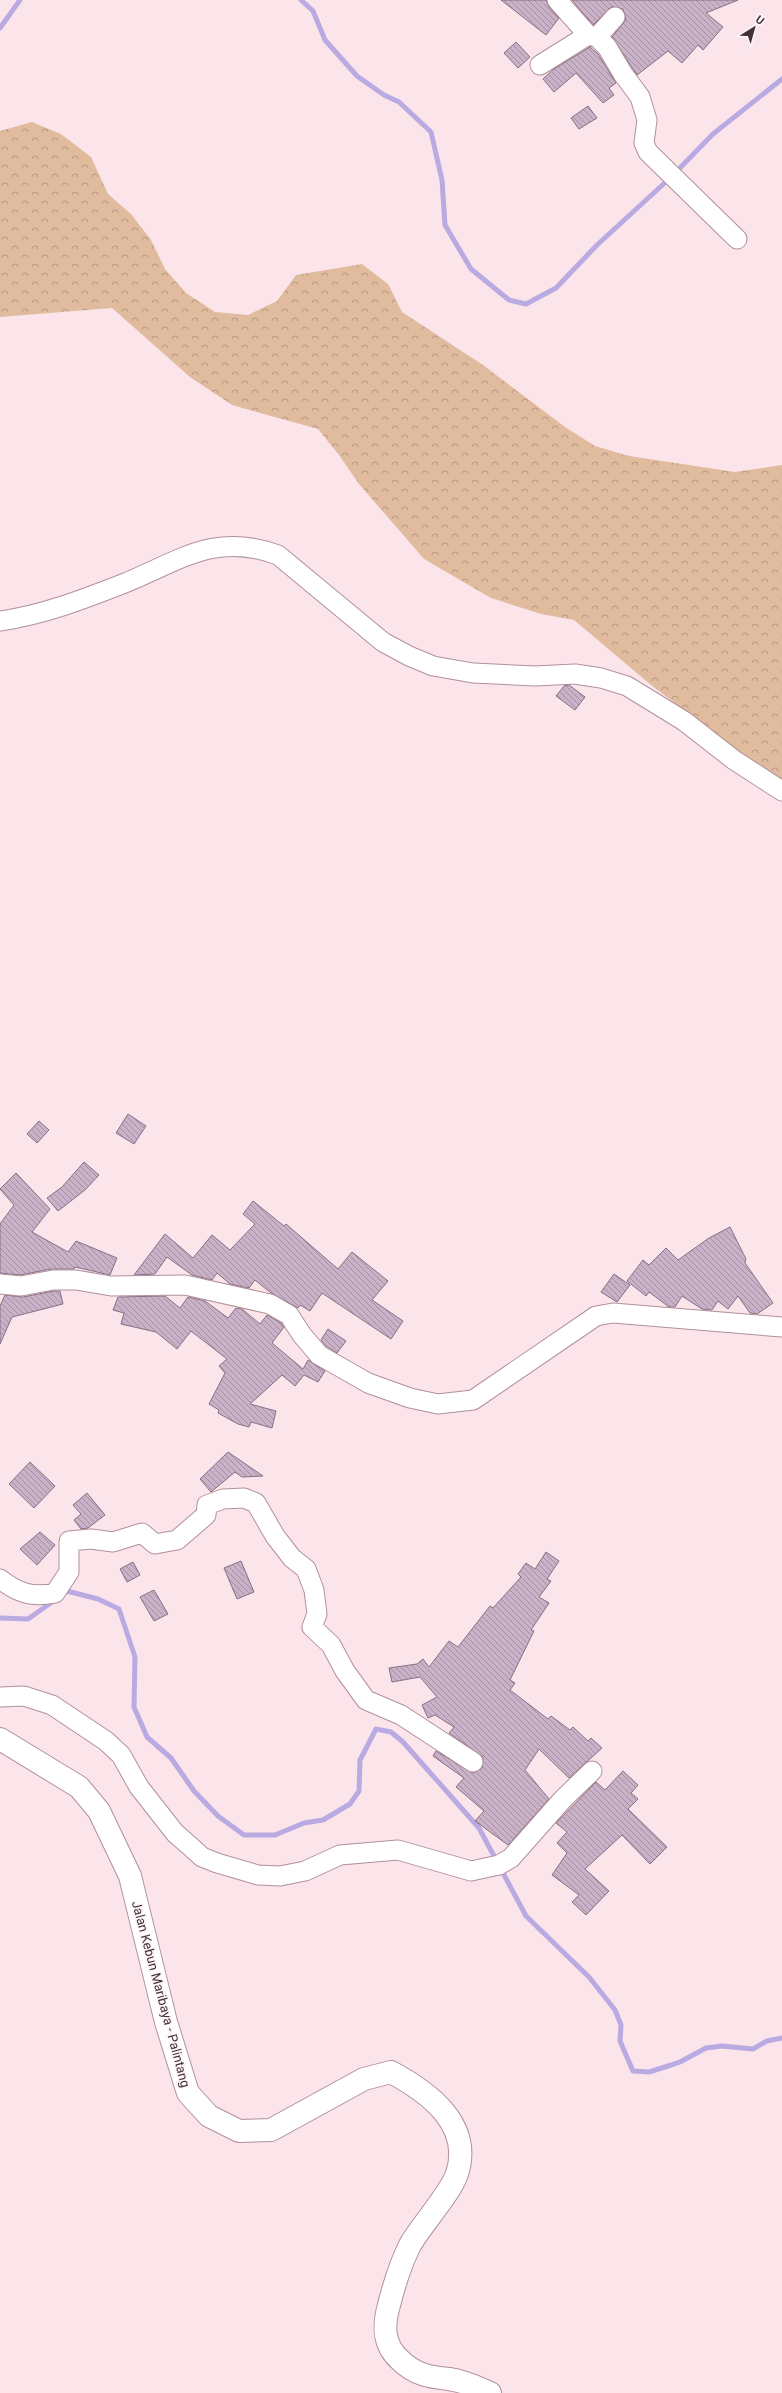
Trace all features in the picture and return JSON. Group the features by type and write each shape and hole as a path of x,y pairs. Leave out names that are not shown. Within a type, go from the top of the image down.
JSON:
{"street":[{"path":"557,0 592,36 607,47 622,74 640,97 647,120 644,143 648,152 737,239"},
{"path":"540,65 592,36 615,17"},
{"path":"0,621 48,612 127,582 189,553 242,545 261,549 278,555 383,642 409,656 432,666 473,673 535,676 575,674 601,678 627,686 684,721 734,760 782,791"},
{"path":"0,1284 21,1286 53,1280 76,1280 111,1286 185,1285 270,1304 289,1315 302,1335 319,1355 368,1383 410,1398 438,1404 473,1400 596,1316 613,1313 782,1327"},
{"path":"0,1579 21,1593 43,1596 55,1593 69,1572 69,1541 92,1539 113,1542 142,1533 155,1544 177,1540 206,1515 207,1505 223,1499 244,1498 256,1503 274,1536 292,1558 306,1569 314,1590 317,1614 312,1627 331,1645 345,1670 366,1700 401,1715 473,1762"},
{"path":"0,1697 24,1696 52,1706 106,1741 120,1755 139,1787 170,1827 202,1857 258,1875 280,1876 305,1871 340,1856 398,1850 471,1871 499,1864 511,1858 563,1799 592,1771"},
{"name":"Jalan Kebun Maribaya - Palintang","path":"0,1739 79,1787 99,1811 130,1876 166,2022 188,2093 209,2116 239,2131 271,2130 364,2078 391,2072 419,2087 440,2105 458,2138 460,2155 457,2175 410,2245 393,2290 387,2312 384,2335 399,2359 420,2375 450,2380 490,2393"}],"green space":[{"path":"32,122 61,134 91,157 108,194 131,214 151,240 165,269 186,293 215,312 248,315 277,301 296,275 362,264 388,284 402,312 483,365 565,427 595,446 629,456 735,472 782,465 782,781 763,770 651,685 574,620 541,614 491,598 424,559 359,484 339,455 318,429 232,405 190,377 112,308 0,317 0,131"}],"building":[{"path":"501,0 546,0 549,7 559,18 546,35"},
{"path":"572,0 738,0 706,13 723,27 703,50 698,45 682,63 668,51 637,75 612,37 626,20 623,9 611,7 593,25"},
{"path":"516,42 530,57 518,68 504,53"},
{"path":"590,47 598,54 616,83 609,88 614,95 603,103 576,73 554,92 543,79 554,69"},
{"path":"588,106 597,118 579,129 571,118"},
{"path":"569,685 585,697 575,710 556,696 564,686"},
{"path":"128,1114 146,1126 134,1144 116,1133"},
{"path":"39,1121 49,1130 37,1143 27,1134"},
{"path":"84,1162 99,1175 85,1190 58,1211 47,1198 62,1187"},
{"path":"16,1173 50,1209 32,1232 68,1252 76,1241 117,1258 110,1275 75,1267 74,1269 51,1269 20,1275 0,1273 0,1224 14,1205 0,1189"},
{"path":"253,1201 284,1226 286,1224 338,1269 352,1252 388,1281 372,1300 403,1321 391,1339 322,1293 310,1311 300,1305 298,1308 271,1293 255,1280 249,1288 230,1284 217,1273 212,1280 192,1275 167,1257 155,1274 134,1275 165,1234 193,1258 212,1235 230,1250 255,1224 243,1214"},
{"path":"730,1227 746,1259 745,1263 773,1303 757,1314 750,1313 738,1296 728,1309 718,1301 712,1310 702,1309 682,1296 675,1307 669,1307 649,1292 646,1296 627,1281 643,1260 649,1265 666,1248 678,1260 709,1238"},
{"path":"614,1274 630,1285 617,1302 601,1292"},
{"path":"60,1291 63,1304 12,1317 0,1344 0,1306 5,1295 23,1297"},
{"path":"165,1296 180,1308 188,1297 205,1301 228,1318 236,1308 242,1309 260,1324 267,1315 281,1323 284,1327 272,1343 303,1369 308,1360 325,1371 318,1382 304,1375 295,1386 282,1375 250,1404 276,1411 272,1428 251,1422 249,1427 238,1424 218,1413 219,1410 209,1404 225,1373 219,1366 227,1359 191,1331 177,1349 156,1332 121,1324 124,1313 113,1310 118,1297"},
{"path":"328,1329 346,1341 337,1353 326,1346 321,1340"},
{"path":"228,1452 263,1476 242,1477 235,1472 211,1492 200,1479"},
{"path":"30,1462 55,1486 34,1508 9,1484"},
{"path":"87,1493 105,1515 88,1528 81,1529 74,1520 81,1514 73,1505"},
{"path":"40,1532 55,1545 37,1565 20,1549"},
{"path":"546,1552 559,1561 547,1579 551,1581 539,1597 549,1603 531,1630 534,1631 510,1680 515,1683 510,1690 548,1719 551,1716 570,1730 573,1727 588,1741 591,1738 602,1748 569,1778 539,1749 525,1770 549,1799 508,1845 475,1821 484,1811 456,1787 464,1778 433,1756 436,1751 473,1773 482,1768 483,1757 449,1733 454,1727 435,1715 428,1718 422,1705 437,1697 420,1677 392,1682 389,1668 417,1664 423,1659 429,1667 449,1641 458,1647 490,1606 493,1608 521,1577 518,1574 526,1563 535,1569"},
{"path":"241,1561 254,1592 237,1599 224,1568"},
{"path":"133,1562 140,1575 127,1582 120,1569"},
{"path":"154,1590 168,1614 154,1621 140,1597"},
{"path":"623,1771 638,1785 631,1793 638,1799 628,1809 667,1847 650,1864 622,1835 585,1869 609,1891 586,1915 572,1902 579,1895 552,1875 567,1853 557,1843 567,1832 556,1823 596,1782 605,1790"}],"waterway":[{"path":"0,28 20,0"},
{"path":"301,0 313,11 325,40 357,76 384,95 399,102 431,132 442,180 445,225 471,269 509,300 526,304 556,288 597,245 669,179"},
{"path":"675,173 713,134 782,79"},
{"path":"62,1595 67,1591 98,1599 119,1609 135,1657 134,1707 147,1737 171,1758 194,1791 218,1816 244,1835 275,1835 304,1823 323,1820 350,1804 359,1791 360,1760 376,1729 391,1732 403,1742 479,1828 526,1916 589,1977 615,2010 621,2025 620,2041 633,2071 649,2072 665,2067 680,2062 706,2048 722,2046 753,2049 767,2041 782,2038"},
{"path":"0,1618 28,1619 55,1600"}]}
